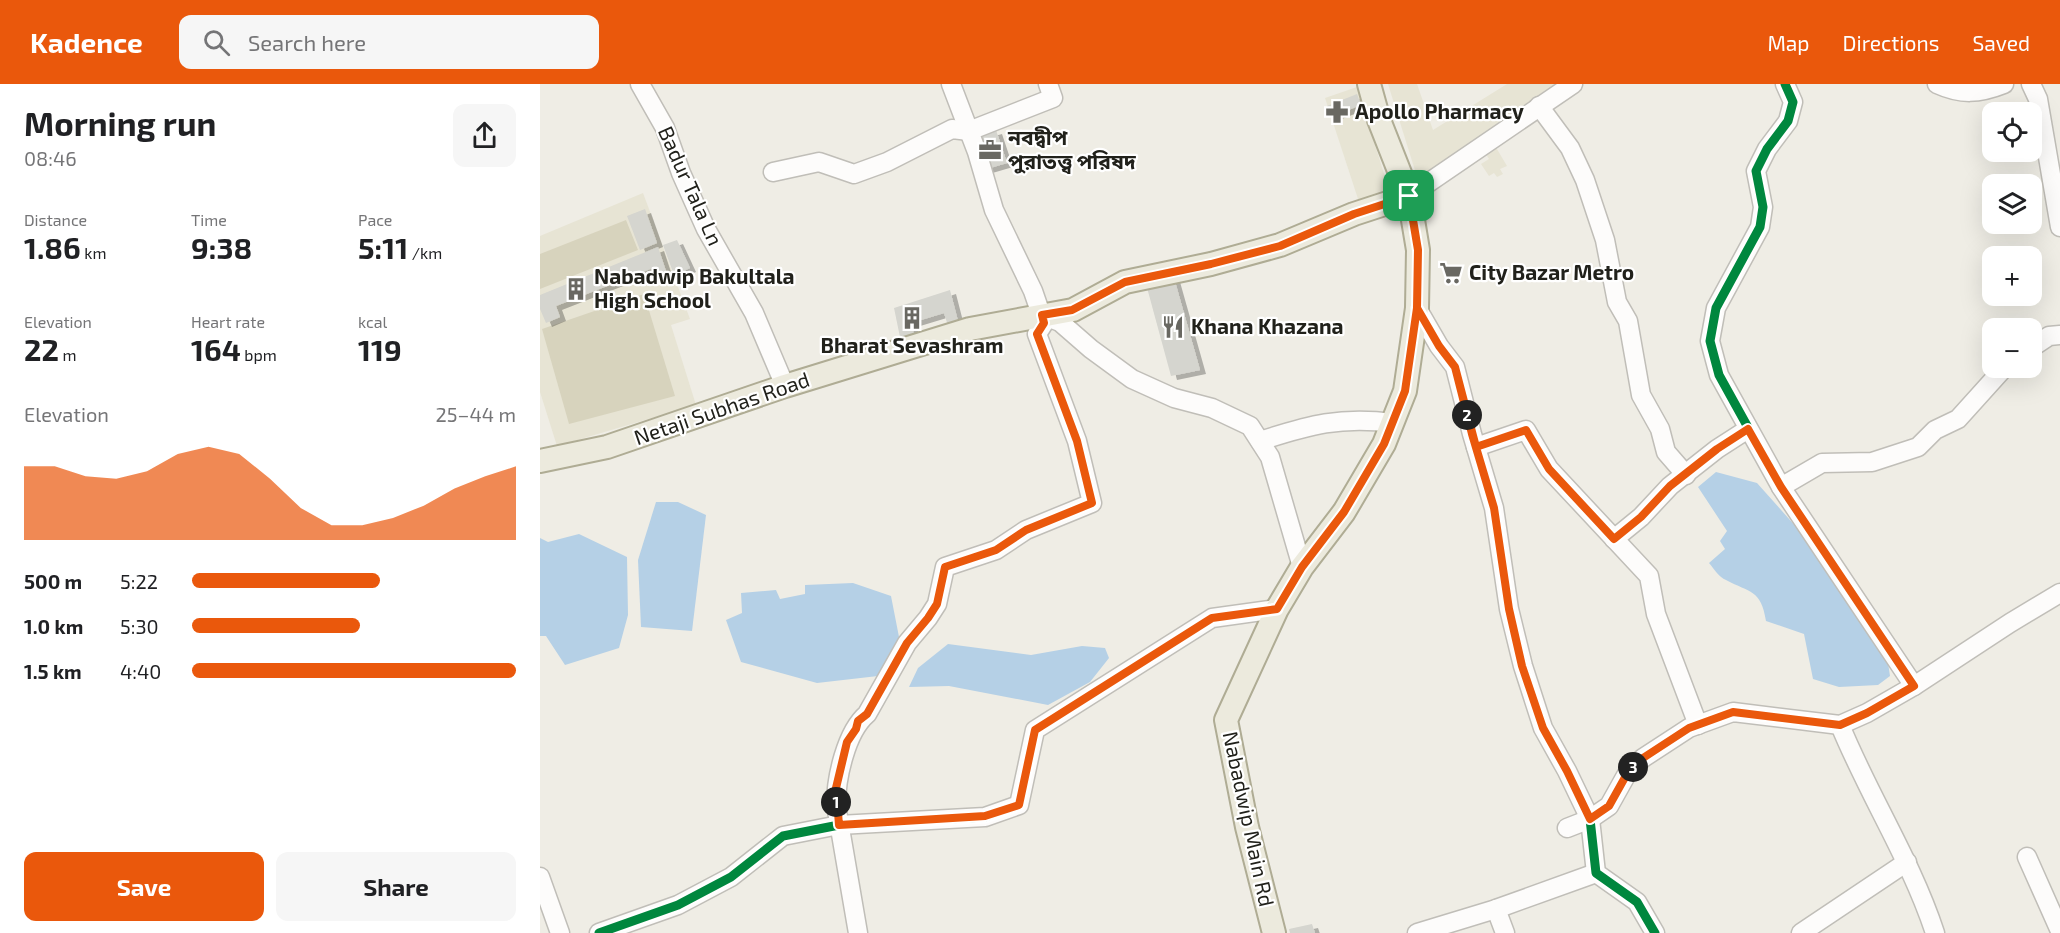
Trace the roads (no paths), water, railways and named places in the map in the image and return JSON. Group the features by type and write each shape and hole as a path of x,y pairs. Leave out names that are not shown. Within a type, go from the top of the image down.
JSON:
{"main road":[{"name":"Nabadwip Main Rd","path":"1274,933 1247,827 1226,720 1277,609 1302,567 1344,512 1384,444 1405,391 1417,308 1418,250 1409,196 1379,120 1369,84"},
{"name":"Netaji Subhas Road","path":"540,460 607,447 785,386 970,329 1043,319 1072,310 1125,282 1211,264 1280,246 1354,214 1409,196"}],"street":[{"name":"Badur Tala Ln","path":"640,84 665,128 681,173 706,229 754,313 785,386"},
{"path":"858,933 838,823 836,788 847,742 856,729 858,721 867,714 907,643 937,604 945,567 996,550 1031,528 1092,503 1077,441 1037,334 1043,319 1033,291 994,210 965,131 951,84"},
{"path":"773,172 819,162 854,174 887,162 952,129 965,131 1053,98 1048,84"},
{"path":"1409,196 1573,84"},
{"path":"1785,84 1793,102 1788,121 1767,149 1756,171 1763,207 1760,227 1716,308 1710,341 1719,375 1781,487 1914,686"},
{"path":"1937,84 1950,90 1976,93 2004,84"},
{"path":"2031,84 2038,99 2060,228"},
{"path":"1539,106 1570,148 1585,180 1605,240 1617,302 1628,321 1641,395 1660,429 1666,452 1686,475"},
{"path":"1417,308 1439,346 1455,367 1494,508 1509,609 1522,666 1543,728 1590,819 1596,873 1637,902 1655,933"},
{"path":"1043,319 1059,322 1132,379 1174,398 1212,408 1250,426 1270,457 1302,567"},
{"path":"2042,341 2049,336 2060,335"},
{"path":"1781,487 1822,463 1872,462 1918,447 1935,430 1958,419 1995,378"},
{"path":"1260,441 1301,427 1349,419 1393,423"},
{"path":"1614,539 1641,517 1670,486 1717,449 1748,429"},
{"path":"1476,447 1526,430 1549,469 1649,576 1656,614 1698,725"},
{"path":"1566,828 1590,819 1609,806 1628,772 1643,758 1689,728 1733,712 1840,725 1867,713 1914,686 2010,622 2060,593"},
{"path":"599,933 678,905 731,877 783,836 838,823 985,816 1019,805 1035,730 1212,618 1277,609"},
{"path":"1840,725 1852,756 1924,899 1935,933"},
{"path":"2026,857 2060,931"},
{"path":"1801,933 1906,862"},
{"path":"1417,933 1496,909 1596,873"},
{"path":"540,877 560,933"},
{"path":"1496,909 1505,933"}],"water":[{"path":"1716,472 1757,483 1798,529 1887,656 1890,676 1878,685 1839,687 1813,679 1804,634 1766,621 1761,603 1753,593 1723,579 1717,573 1709,563 1725,549 1720,541 1727,531 1698,487"},
{"path":"656,502 678,502 706,515 692,631 641,627 638,560"},
{"path":"579,534 627,557 628,615 619,648 565,665 546,636 540,636 540,538 548,542"},
{"path":"853,583 891,596 899,637 878,676 817,683 741,662 726,620 742,613 741,593 776,590 780,599 805,594 805,585"},
{"path":"948,644 1031,655 1082,646 1105,648 1109,658 1090,682 1048,705 949,686 909,687 918,668"}],"place":[{"name":"Apollo Pharmacy","path":"1337,112"},
{"name":"নবদ্বীপ পুরাতত্ত্ব পরিষদ","path":"990,150"},
{"name":"City Bazar Metro","path":"1451,273"},
{"name":"Nabadwip Bakultala High School","path":"576,289"},
{"name":"Bharat Sevashram","path":"912,318"},
{"name":"Khana Khazana","path":"1173,327"}]}
